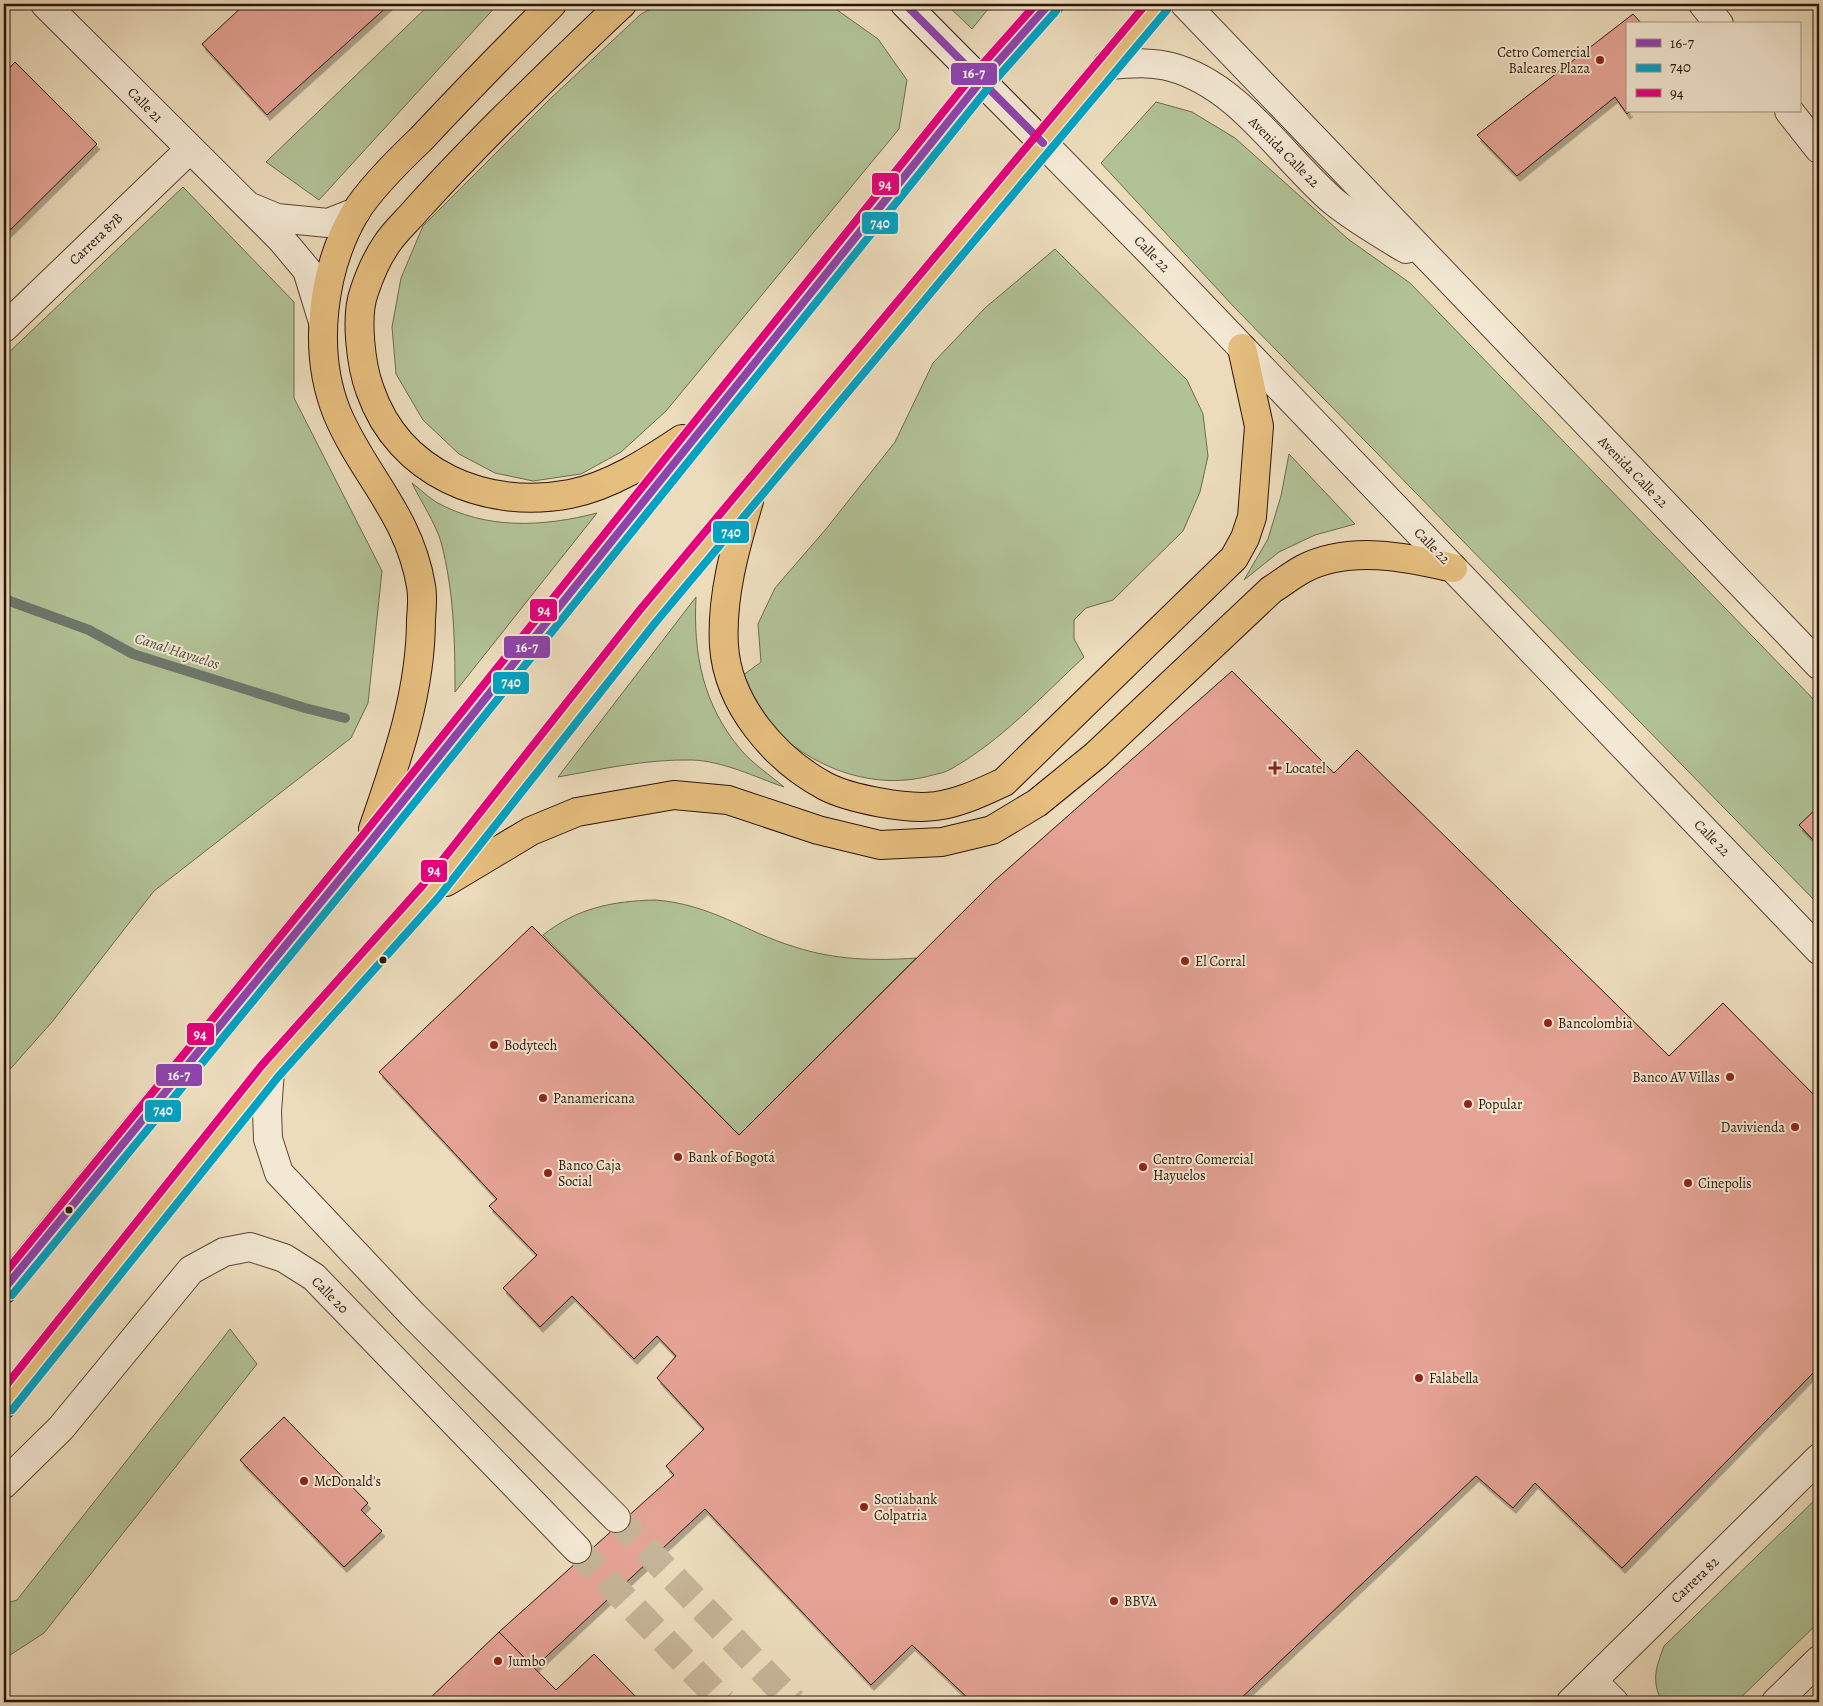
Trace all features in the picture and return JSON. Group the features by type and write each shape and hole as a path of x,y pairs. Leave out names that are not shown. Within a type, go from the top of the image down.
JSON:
{"main road":[{"path":"367,846 399,753 413,701 421,641 422,587 409,540 389,500 337,412 324,361 323,322 327,283 338,251 356,212 395,165 552,4"},
{"path":"622,4 461,160 386,246 363,294 360,340 367,381 376,407 392,432 413,457 452,482 488,494 530,499 572,494 618,477 646,462 704,424"},
{"path":"4,1289 367,846 981,81 1049,4"},
{"path":"4,1404 270,1071 430,892 641,625 1159,4"},
{"path":"752,491 735,548 726,600 724,646 729,674 742,705 758,729 788,760 826,786 884,804 936,806 972,796 1004,782 1234,558 1245,538 1252,517 1259,426 1242,348"},
{"path":"430,892 531,831 577,812 674,795 728,800 818,830 880,845 942,842 992,830 1037,803 1096,755 1271,590 1304,568 1335,558 1364,556 1414,558 1453,568"}],"street":[{"name":"Calle 21","path":"45,4 189,150 281,239 307,270 323,322"},
{"path":"905,4 1042,143"},
{"name":"Avenida Calle 22","path":"1185,4 1819,665"},
{"path":"1703,4 1717,22"},
{"name":"Avenida Calle 22","path":"1107,65 1146,63 1170,67 1193,75 1225,94 1333,200 1362,222 1418,256 1448,279"},
{"path":"1790,112 1819,149"},
{"name":"Calle 22","path":"1042,143 1242,348 1819,950"},
{"name":"Carrera 87B","path":"4,328 189,150"},
{"name":"Calle 21","path":"247,206 277,218 328,224 356,212"},
{"path":"270,1071 267,1111 268,1139 279,1173 413,1315 616,1518"},
{"name":"Calle 20","path":"4,1484 61,1428 191,1270 224,1252 250,1247 284,1258 314,1277 577,1550"},
{"name":"Carrera 82","path":"1571,1702 1819,1458"},
{"path":"1776,1702 1819,1660"},
{"path":"1592,1681 1614,1702"}],"green space":[{"path":"430,4 498,4 319,200 266,162"},
{"path":"661,4 823,4 833,7 878,39 907,80 899,129 666,411 621,452 581,474 533,481 495,473 459,454 423,420 396,374 392,327 401,278 423,226 550,99 641,14"},
{"path":"946,4 992,4 972,29"},
{"path":"1156,102 1192,112 1235,138 1348,239 1410,283 1819,705 1819,905 1234,307 1101,163"},
{"path":"183,187 294,302 294,398 382,571 368,703 351,738 154,891 52,1022 4,1076 4,357"},
{"path":"1055,249 1187,380 1203,414 1208,456 1200,492 1183,531 1113,600 1086,608 1074,620 1074,639 1084,657 1004,732 969,758 946,772 906,780 860,777 817,761 779,734 763,717 751,697 742,676 761,662 758,624 775,588 826,529 895,442 933,363 985,308"},
{"path":"1289,454 1355,524 1315,535 1279,552 1244,580 1268,539 1281,496"},
{"path":"412,483 436,502 475,518 515,523 536,523 577,518 597,513 455,692 453,616 449,579 441,542"},
{"path":"696,597 696,639 703,678 709,697 728,733 741,750 756,765 784,787 727,766 692,760 641,763 558,777"},
{"path":"655,900 693,907 727,919 777,941 825,955 885,959 916,958 739,1135 543,935 582,912 610,904"},
{"path":"230,1329 257,1364 44,1633 4,1659 4,1604 17,1600"},
{"path":"1819,1496 1819,1622 1736,1702 1662,1702 1657,1687 1656,1674 1664,1646"}],"building":[{"path":"245,4 390,4 267,115 202,44"},
{"name":"Cetro Comercial Baleares Plaza","path":"1633,14 1640,22 1626,22 1626,112 1629,112 1627,114 1615,97 1517,176 1477,135"},
{"path":"15,62 97,144 4,236 4,74"},
{"name":"Centro Comercial Hayuelos","path":"1232,671 1334,773 1357,750 1669,1056 1723,1003 1819,1100 1819,1367 1622,1568 1535,1483 1513,1508 1476,1476 1237,1702 972,1702 912,1645 871,1685 705,1509 534,1668 499,1632 674,1475 666,1466 704,1429 657,1378 676,1356 657,1336 634,1359 572,1296 540,1327 503,1288 537,1255 489,1206 497,1199 379,1072 532,926 739,1135 993,882"},
{"path":"1819,806 1819,846 1799,825"},
{"name":"McDonald's","path":"284,1417 368,1503 361,1510 382,1531 344,1567 240,1460"},
{"name":"Jumbo","path":"499,1632 556,1690 594,1654 641,1702 426,1702"}],"waterway":[{"name":"Canal Hayuelos","path":"4,599 89,630 133,654 305,708 345,718"}],"tunnel":[{"path":"616,1518 793,1702"},
{"path":"577,1549 723,1702"}],"transit line":[{"name":"16-7","path":"905,4 1043,143"},
{"name":"94","path":"4,1274 359,840 973,75 1036,4"},
{"name":"16-7","path":"4,1289 367,846 981,81 1049,4"},
{"name":"94","path":"4,1388 262,1065 422,886 639,611 1146,4"},
{"name":"740","path":"12,1410 278,1077 438,898 655,623 1167,10"},
{"name":"740","path":"12,1295 375,852 989,87 1056,11"}],"place":[{"name":"Cetro Comercial Baleares Plaza","path":"1600,60"},
{"name":"Locatel","path":"1275,768"},
{"name":"El Corral","path":"1185,961"},
{"name":"Bancolombia","path":"1548,1023"},
{"name":"Bodytech","path":"494,1045"},
{"name":"Banco AV Villas","path":"1730,1077"},
{"name":"Panamericana","path":"543,1098"},
{"name":"Popular","path":"1468,1104"},
{"name":"Davivienda","path":"1795,1127"},
{"name":"Bank of Bogotá","path":"678,1157"},
{"name":"Centro Comercial Hayuelos","path":"1143,1167"},
{"name":"Banco Caja Social","path":"548,1173"},
{"name":"Cinepolis","path":"1688,1183"},
{"name":"Falabella","path":"1419,1378"},
{"name":"McDonald's","path":"304,1481"},
{"name":"Scotiabank Colpatria","path":"864,1507"},
{"name":"BBVA","path":"1114,1601"},
{"name":"Jumbo","path":"498,1661"}]}
